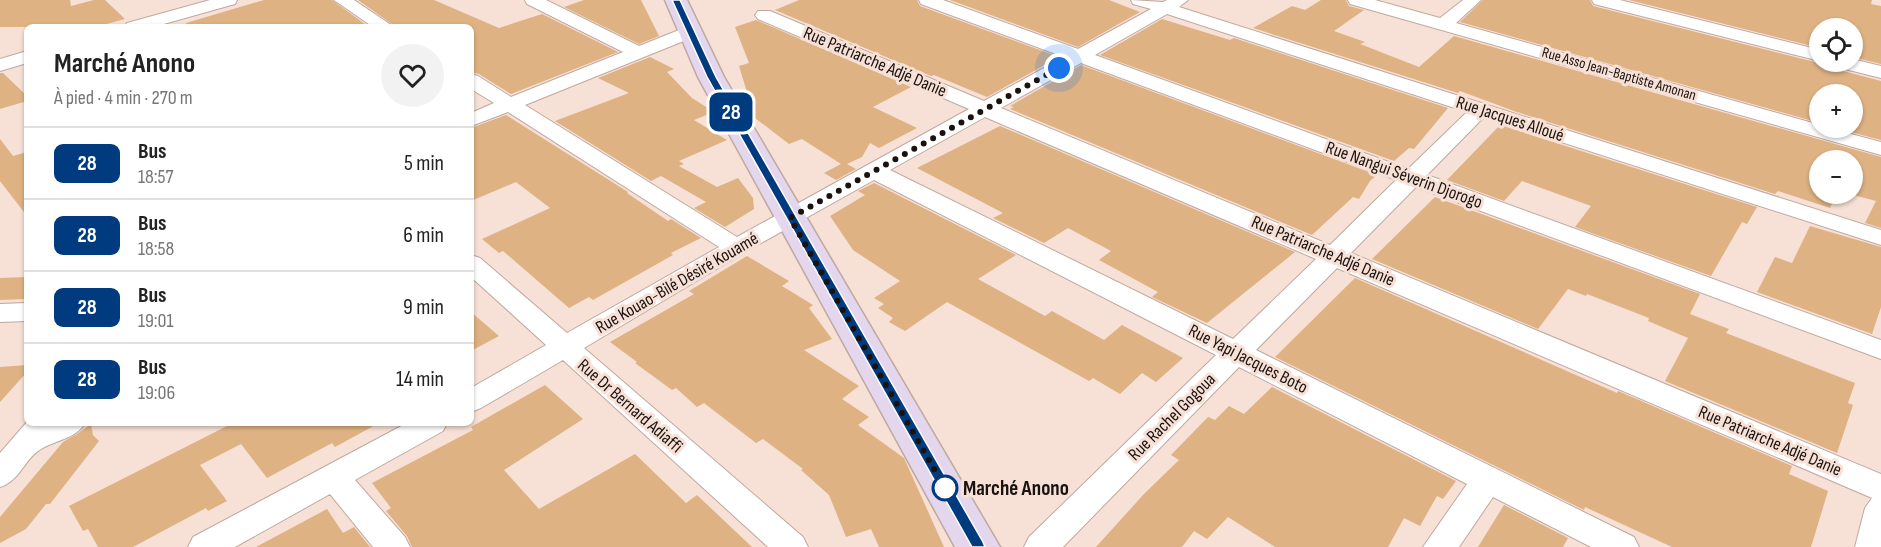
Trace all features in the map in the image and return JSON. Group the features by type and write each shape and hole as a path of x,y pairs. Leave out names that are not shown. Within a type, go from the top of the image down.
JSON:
{"street":[{"path":"174,22 191,0"},
{"path":"158,24 174,22 229,0"},
{"path":"342,0 380,24"},
{"path":"533,0 636,52"},
{"path":"676,0 711,77 978,547"},
{"name":"Rue Nangui Séverin Djorogo","path":"927,0 1881,350"},
{"name":"Rue Jacques Alloué","path":"1139,0 1172,4 1480,109 1881,238"},
{"name":"Rue Asso Jean-Baptiste Amonan","path":"1356,0 1881,149"},
{"path":"1443,24 1473,0"},
{"path":"1600,0 1809,53"},
{"name":"Rue Kouao-Bilé Désiré Kouamé","path":"474,399 736,247 1172,4"},
{"name":"Rue Patriarche Adjé Danie","path":"764,15 1881,488"},
{"path":"474,119 690,32"},
{"path":"0,65 24,58"},
{"path":"1863,68 1881,72"},
{"path":"474,82 736,247"},
{"name":"Rue Rachel Gogoua","path":"1041,547 1480,109"},
{"name":"Rue Yapi Jacques Boto","path":"874,171 1622,547"},
{"name":"Rue Dr Bernard Adiaffi","path":"474,266 791,547"},
{"path":"0,313 24,312"},
{"path":"0,475 36,433 60,426"},
{"path":"205,547 427,426"},
{"path":"334,477 393,547"},
{"path":"1440,547 1488,480"},
{"path":"1872,547 1881,508"}],"building":[{"path":"0,0 70,0 71,6 94,0 105,0 125,19 107,24 24,24 24,27 0,27"},
{"path":"264,0 332,0 365,24 186,24"},
{"path":"358,0 434,0 499,28 542,14 618,52 511,94 474,73 474,24 392,24"},
{"path":"584,0 641,0 659,36 639,44 564,7"},
{"path":"799,0 917,0 920,6 1059,57 987,97 934,75 931,76 775,10"},
{"path":"950,0 1109,0 1140,12 1078,47"},
{"path":"1321,0 1346,0 1349,6 1364,10 1334,31 1365,42 1360,44 1419,67 1454,36 1856,150 1809,150 1809,201 1778,191 1775,194 1514,111 1460,91 1458,93 1253,28 1292,6 1305,10"},
{"path":"1483,0 1590,0 1593,6 1809,60 1809,72 1847,72 1881,81 1881,140 1863,135 1863,84 1809,84 1809,120 1460,22"},
{"path":"1629,0 1872,0 1871,4 1881,6 1881,64 1863,60 1863,18 1809,18 1809,45"},
{"path":"1162,19 1230,40 1234,38 1448,108 1414,149 1409,148 1394,161 1100,55"},
{"path":"756,20 911,87 873,107 917,128 879,148 870,143 862,157 847,164 856,169 836,180 824,173 841,164 802,139 789,144 755,118 739,66 749,63 735,27"},
{"path":"650,57 674,69 667,72 692,98 714,112 694,120 727,140 679,161 684,164 679,166 717,187 738,178 753,198 754,209 725,227 694,208 706,202 661,176 651,181 555,121 629,93 598,78"},
{"path":"1081,65 1377,175 1370,181 1359,199 1353,197 1312,235 1010,109 1014,107 1010,106"},
{"path":"0,73 3,73 24,93 24,102 0,109"},
{"path":"506,115 628,192 668,221 671,219 701,238 671,253 673,255 593,300 589,297 569,308 503,251 499,253 482,239 550,208 516,182 474,200 474,127"},
{"path":"1500,125 1757,207 1747,224 1742,222 1711,276 1575,227 1591,206 1522,181 1504,201 1447,180"},
{"path":"1000,126 1295,252 1207,323 1152,297 1158,292 1099,260 1111,251 1068,228 1044,243 993,218 1003,213 917,168"},
{"path":"0,139 13,156 24,153 24,212 0,181"},
{"path":"1863,152 1881,157 1881,228 1865,223 1876,201 1863,198"},
{"path":"874,183 1016,255 978,279 1045,316 1052,311 1104,340 1122,325 1183,358 1156,382 1142,373 1120,394 1093,378 1089,381 947,302 905,331 889,322 893,318 878,308 884,304 874,298 900,281 853,250 830,216 865,195 858,191"},
{"path":"1435,197 1700,294 1690,314 1729,329 1726,333 1855,383 1848,403 1853,405 1837,453 1665,381 1688,338 1648,321 1649,318 1568,289 1538,329 1372,259"},
{"path":"1818,204 1832,204 1830,208"},
{"path":"1810,226 1881,247 1881,307 1872,334 1757,292 1775,257 1792,263"},
{"path":"747,256 789,281 782,286 813,305 809,308 832,339 804,350 859,386 842,399 869,417 858,425 904,458 944,547 879,547 871,529 846,537 829,495 801,470 803,469 763,439 756,443 704,403 697,407 676,388 672,390 610,342 694,294 689,291"},
{"path":"24,277 24,299 0,300 0,278"},
{"path":"1355,278 1617,393 1618,391 1792,466 1789,474 1828,491 1811,547 1672,547 1585,507 1584,510 1275,357"},
{"path":"474,315 499,336 474,349"},
{"path":"24,365 24,375 0,402 0,367"},
{"path":"545,385 583,419 504,470 539,509 635,454 686,503 697,495 752,547 412,547 407,536 386,511 391,508 372,483 473,430 471,427"},
{"path":"1272,387 1456,481 1443,499 1437,496 1420,526 1404,518 1388,547 1275,547 1228,517 1207,539 1194,531 1182,547 1096,547 1144,494 1179,460 1171,455 1208,417 1215,420 1229,406 1244,414"},
{"path":"91,426 93,435 99,441 50,504 46,504 26,529 0,543 0,517 63,442"},
{"path":"227,426 374,426 335,447 332,443 267,478 241,444 200,465 227,501 208,511 206,508 133,547 98,547 88,529 83,531 69,506"},
{"path":"1504,505 1568,538 1563,547 1478,547"},
{"path":"327,509 343,533 354,527 370,547 256,547"}],"bus line":[{"name":"28","path":"676,0 711,77 866,347 977,547"}],"place":[{"name":"Marché Anono","path":"945,488"}],"route":[{"path":"945,488 790,218 1059,68"}]}
